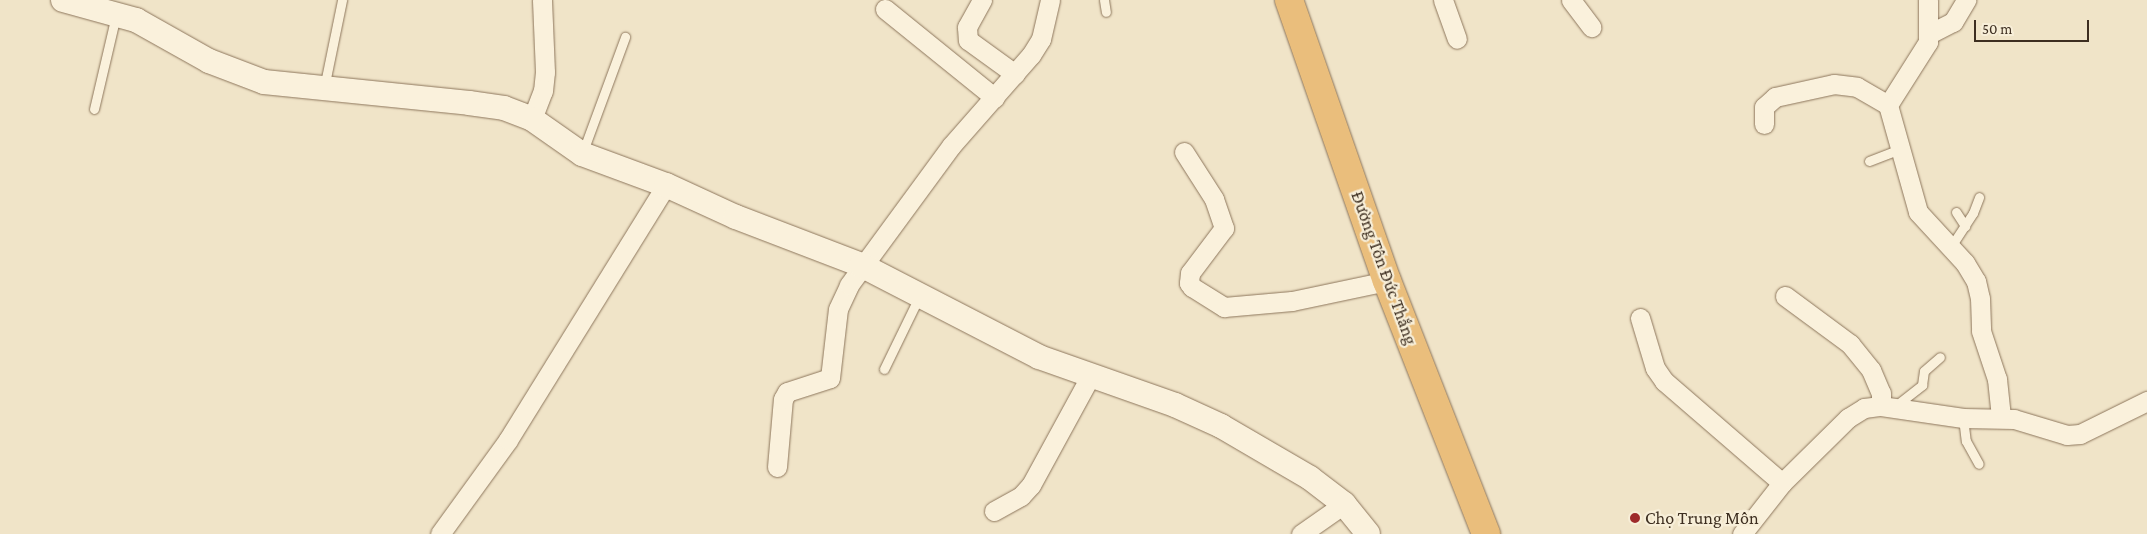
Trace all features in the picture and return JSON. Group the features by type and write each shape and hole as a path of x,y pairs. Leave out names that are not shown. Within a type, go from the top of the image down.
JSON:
{"highway":[{"name":"Đường Tôn Đức Thắng","path":"1289,0 1387,281 1455,462 1486,534"}],"street":[{"path":"63,0 104,7 236,73 264,82 478,104 504,108 532,119 582,154 666,184 736,217 861,265 1039,357 1175,405 1221,426 1310,478 1344,504 1368,534"},
{"path":"532,119 543,91 545,72 542,0"},
{"path":"982,0 967,27 968,40 1015,74"},
{"path":"777,467 783,399 788,392 830,378 838,309 861,265 951,146 1015,74 1041,38 1050,0"},
{"path":"1443,0 1458,38"},
{"path":"1571,0 1591,27"},
{"path":"1888,105 1928,42 1931,33 1928,0"},
{"path":"1931,33 1953,22 1966,0"},
{"path":"885,9 995,98"},
{"path":"1764,124 1764,107 1775,97 1834,84 1857,87 1888,105 1918,212 1965,263 1976,281 1980,298 1981,331 1997,379 2002,417"},
{"path":"1184,152 1214,199 1224,228 1190,273 1188,283 1192,288 1224,307 1292,301 1387,281"},
{"path":"440,534 508,440 666,184"},
{"path":"1785,296 1850,344 1871,370 1887,406"},
{"path":"1640,318 1655,368 1664,381 1782,483"},
{"path":"994,511 1021,496 1031,485 1091,375"},
{"path":"1742,534 1782,483 1848,418 1864,408 1887,406 1963,418 2002,417 2068,435 2080,434 2145,406"},
{"path":"1301,534 1344,504"}],"lane":[{"path":"324,88 342,0"},
{"path":"1104,0 1106,12"},
{"path":"94,109 104,7"},
{"path":"582,154 625,38"},
{"path":"1869,161 1901,149"},
{"path":"1950,248 1965,226 1979,197"},
{"path":"1956,212 1965,226"},
{"path":"884,369 920,295"},
{"path":"1887,406 1922,385 1924,372 1940,357"},
{"path":"1963,418 1966,441 1979,464"}],"place":[{"name":"Chọ Trung Môn","path":"1635,518"}]}
